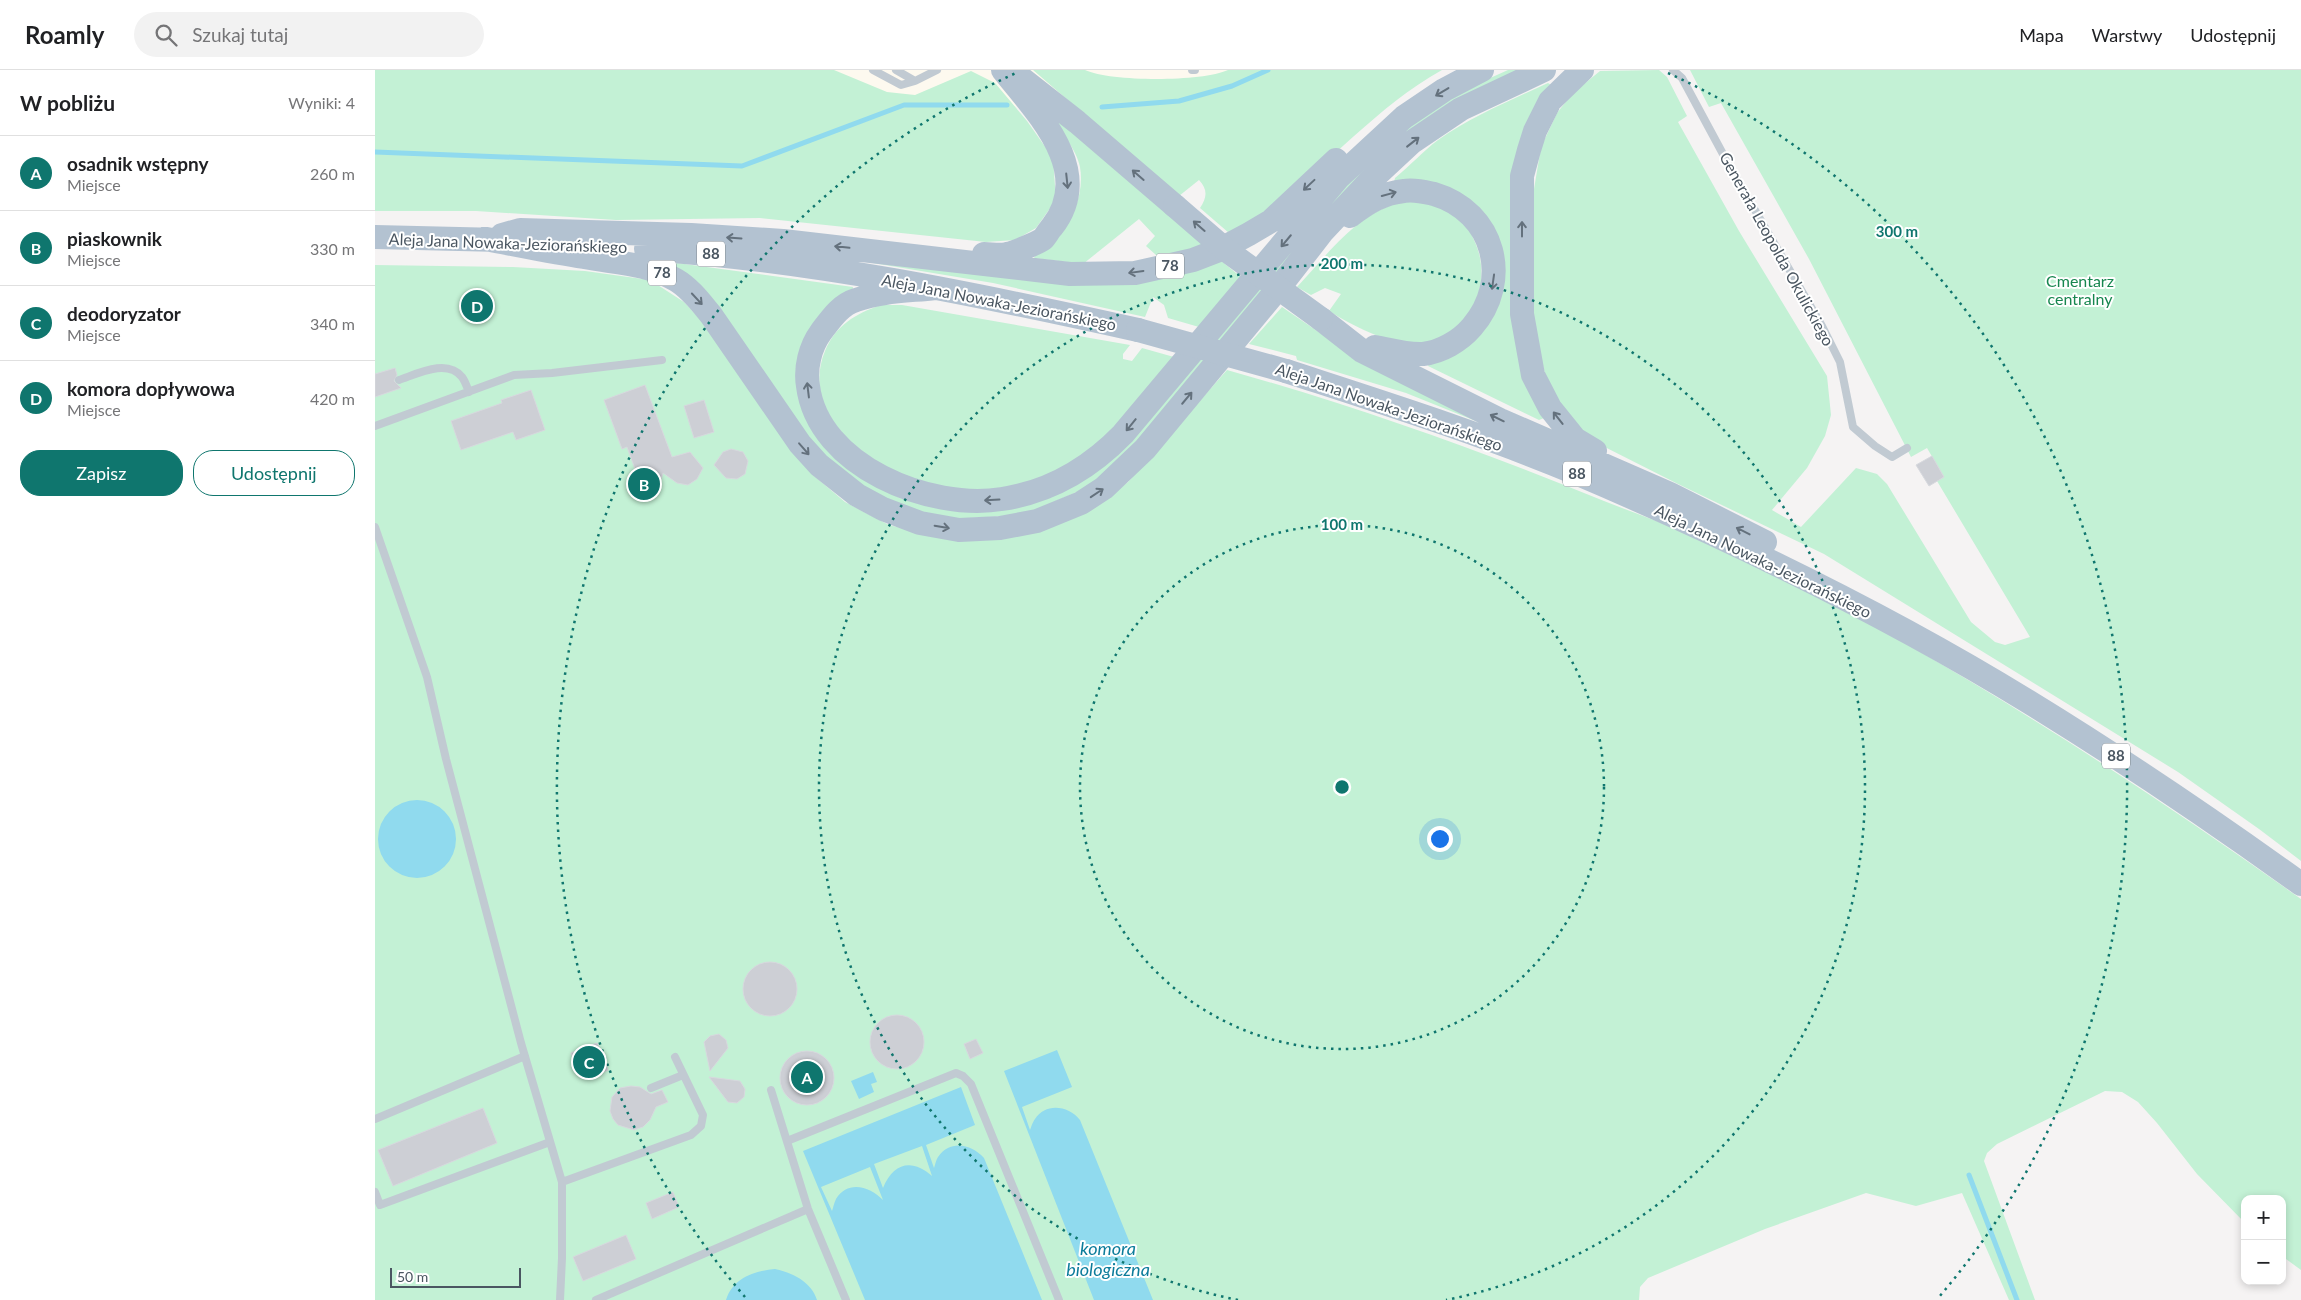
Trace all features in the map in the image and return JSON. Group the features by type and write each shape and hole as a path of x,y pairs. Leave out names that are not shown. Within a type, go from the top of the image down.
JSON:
{"main road":[{"path":"890,252 1007,254 1043,239 1063,213 1069,188 1065,160 1042,120 1003,70"},
{"path":"1010,70 1077,122 1240,261 1362,351 1492,416 1670,494 1761,540 1857,605"},
{"name":"78","path":"485,238 520,230 681,235 783,241 1040,271 1093,275 1135,273 1193,260 1219,250 1271,221 1359,137 1375,127 1404,117 1443,90 1482,70"},
{"name":"78","path":"485,238 586,258 618,261 651,268 677,281 696,297 711,315 800,444 819,465 857,495 883,509 920,523 959,530 1000,528 1037,521 1081,504 1104,488 1145,449 1285,280 1323,231 1369,182 1412,142 1461,109 1543,70"},
{"path":"1582,70 1551,101 1535,131 1522,176 1522,314 1533,375 1550,408 1575,439 1670,494"},
{"path":"935,288 882,294 855,300 837,311 817,337 810,356 806,377 809,399 817,418 827,434 853,458 891,481 917,492 948,499 973,501 1001,499 1027,494 1079,471 1103,454 1123,434 1338,178 1404,117"},
{"path":"1285,280 1343,221 1366,204 1383,195 1406,190 1426,192 1444,197 1459,205 1475,219 1492,253 1494,284 1481,316 1467,333 1452,344 1425,354 1407,354 1371,346 1321,320"},
{"name":"Aleja Jana Nowaka-Jeziorańskiego","path":"375,237 485,238 696,252 818,267 935,288 1138,330 1286,371 1461,428 1577,474 1732,544 1857,605 1971,668 2084,736 2161,785 2301,884"}],"lane":[{"path":"873,70 901,85 915,81 937,70"},
{"path":"896,70 915,81"},
{"name":"Generała Leopolda Okulickiego","path":"1673,70 1682,74 1730,167 1822,326 1840,362 1853,427 1875,446 1892,456 1907,448"},
{"path":"375,426 514,375 552,373 662,360"},
{"path":"399,380 432,368 447,368 461,376 469,392"},
{"path":"375,527 427,677 445,758 525,1056 562,1182 560,1300"},
{"path":"375,1119 525,1056"},
{"path":"562,1182 691,1135 701,1126 703,1115 675,1057"},
{"path":"787,1140 956,1073 963,1076 971,1084 987,1121 1059,1300"},
{"path":"651,1088 683,1075"},
{"path":"771,1090 808,1209 846,1300"},
{"path":"375,1192 380,1205 550,1142"},
{"path":"596,1300 808,1209"}],"shaded area":[{"path":"820,70 1268,70 1102,107 904,105"}],"green space":[{"path":"375,70 834,70 887,92 915,95 971,71 995,83 1027,121 1053,158 1056,200 1036,228 1015,240 986,242 760,218 616,220 476,211 375,211"},
{"path":"1033,70 1085,70 1115,77 1156,79 1198,77 1228,70 1442,70 1396,101 1269,209 1229,233 1200,208 1204,200 1205,190 1199,180 1179,196"},
{"path":"1508,70 1532,70 1455,106 1139,443 1091,486 1023,515 953,519 920,513 884,500 829,463 674,265 677,263 853,287 797,375 803,411 817,436 874,485 900,498 928,506 1065,490 1341,190 1422,115"},
{"name":"Cmentarz centralny","path":"1659,70 1667,77 1687,116 1678,122 1739,231 1827,376 1831,415 1825,436 1807,468 1772,510 1801,527 1856,468 1877,474 1887,484 1971,622 1995,642 2005,645 2030,637 1937,481 1944,477 1927,448 1911,457 1809,259 1721,103 1709,107 1690,70 2301,70 2301,861 2178,772 1824,554 1579,434 1552,400 1534,332 1531,207 1541,147 1557,113 1572,94 1600,71"},
{"path":"1548,83 1553,86 1515,183 1544,418 1539,420 1428,366 1430,362 1462,350 1497,236 1394,182 1395,178 1427,149 1451,131 1492,109"},
{"path":"1048,114 1064,123 1205,246 1164,257 1156,255 1146,246 1155,236 1139,219 1083,264 1034,258 1065,228 1074,212 1081,185 1078,160 1067,139"},
{"path":"1411,200 1443,208 1462,220 1474,240 1480,256 1481,272 1480,288 1475,303 1457,328 1443,337 1428,343 1416,344 1403,343 1376,335 1329,311 1341,294 1325,288 1311,295 1297,287 1335,246 1361,222 1376,212"},
{"path":"831,256 1027,277 1220,260 1241,277 1199,327 1168,318 1164,305 1153,297 1145,317 993,283"},
{"path":"375,265 513,267 585,271 650,280 684,302 712,332 813,475 845,502 889,525 946,539 1110,496 1128,482 1227,370 1371,414 1511,464 1706,540 1812,592 1885,632 2027,716 2165,805 2301,899 2301,1270 2286,1259 2286,1195 2241,1195 2241,1219 2197,1174 2138,1102 2122,1092 2105,1091 1997,1144 1987,1153 1984,1161 2035,1300 2009,1300 1962,1193 1916,1206 1866,1193 1765,1229 1648,1278 1640,1287 1639,1300 375,1300"},
{"path":"881,305 902,305 1130,345 1123,354 1123,359 1132,361 1142,348 1174,357 1113,429 1085,454 1064,467 1023,485 999,490 980,491 942,487 914,479 886,467 860,450 839,429 825,406 819,379 825,351 829,342 847,322 863,312"},
{"path":"1282,307 1323,335 1535,445 1406,393 1297,360 1296,356 1249,344"}],"water":[{"path":"417,800 432,803 445,811 453,824 456,839 453,854 445,867 432,875 417,878 402,875 389,867 381,854 378,839 381,824 389,811 402,803"},
{"name":"komora biologiczna","path":"1057,1050 1072,1087 1022,1107 1030,1130 1040,1114 1051,1108 1064,1109 1080,1120 1153,1300 1094,1300 1004,1071"},
{"path":"873,1072 877,1082 871,1084 874,1092 859,1099 851,1081"},
{"path":"961,1087 975,1125 926,1145 934,1168 937,1158 943,1151 955,1146 973,1149 984,1158 1042,1300 865,1300 803,1151","holes":["922,1146 932,1176 925,1170 917,1167 904,1166 892,1173 883,1188 874,1164","870,1167 883,1200 866,1189 853,1187 841,1193 836,1199 832,1211 821,1187"]},
{"path":"775,1269 788,1273 806,1283 817,1300 726,1300 729,1292 745,1277"}],"building":[{"path":"395,368 397,375 394,381 401,388 375,397 375,374"},
{"path":"645,385 672,457 690,452 703,468 697,479 688,485 677,483 663,473 656,495 642,500 631,492 629,482 635,469 627,447 622,449 604,400"},
{"path":"531,390 545,430 516,440 513,432 461,450 451,421 502,403 501,400"},
{"path":"704,400 714,432 694,438 684,406"},
{"path":"731,449 743,452 748,461 745,474 737,479 726,478 714,465 723,452"},
{"path":"1932,456 1944,477 1929,486 1916,465"},
{"path":"770,962 780,964 789,970 795,979 797,989 795,999 789,1008 780,1014 770,1016 760,1014 751,1008 745,999 743,989 745,979 751,970 760,964"},
{"path":"897,1015 907,1017 916,1023 922,1032 924,1042 922,1052 916,1061 907,1067 897,1069 887,1067 878,1061 872,1052 870,1042 872,1032 878,1023 887,1017"},
{"path":"719,1034 726,1040 728,1048 710,1071 704,1042 710,1036"},
{"path":"976,1039 983,1053 970,1059 964,1044"},
{"path":"597,1043 608,1070 594,1076 592,1070 579,1075 571,1053"},
{"path":"807,1051 817,1053 826,1059 832,1068 834,1078 832,1088 826,1097 817,1103 807,1105 797,1103 788,1097 782,1088 780,1078 782,1068 788,1059 797,1053"},
{"path":"709,1077 740,1081 745,1089 744,1097 737,1103 728,1102"},
{"path":"640,1087 651,1094 662,1090 668,1102 656,1107 650,1120 643,1127 634,1130 618,1125 610,1111 612,1097 620,1088"},
{"path":"483,1108 497,1143 393,1186 378,1150"},
{"path":"673,1192 679,1207 652,1219 646,1203"},
{"path":"626,1235 636,1259 583,1281 573,1257"}],"waterway":[{"path":"1102,107 1179,101 1232,86 1268,70"},
{"path":"375,152 742,166 904,105 1007,105"},
{"path":"1969,1175 2017,1300"}],"place":[{"name":"komora dopływowa","path":"477,306"},
{"name":"piaskownik","path":"644,484"},
{"name":"deodoryzator","path":"589,1062"},
{"name":"osadnik wstępny","path":"807,1077"}]}
